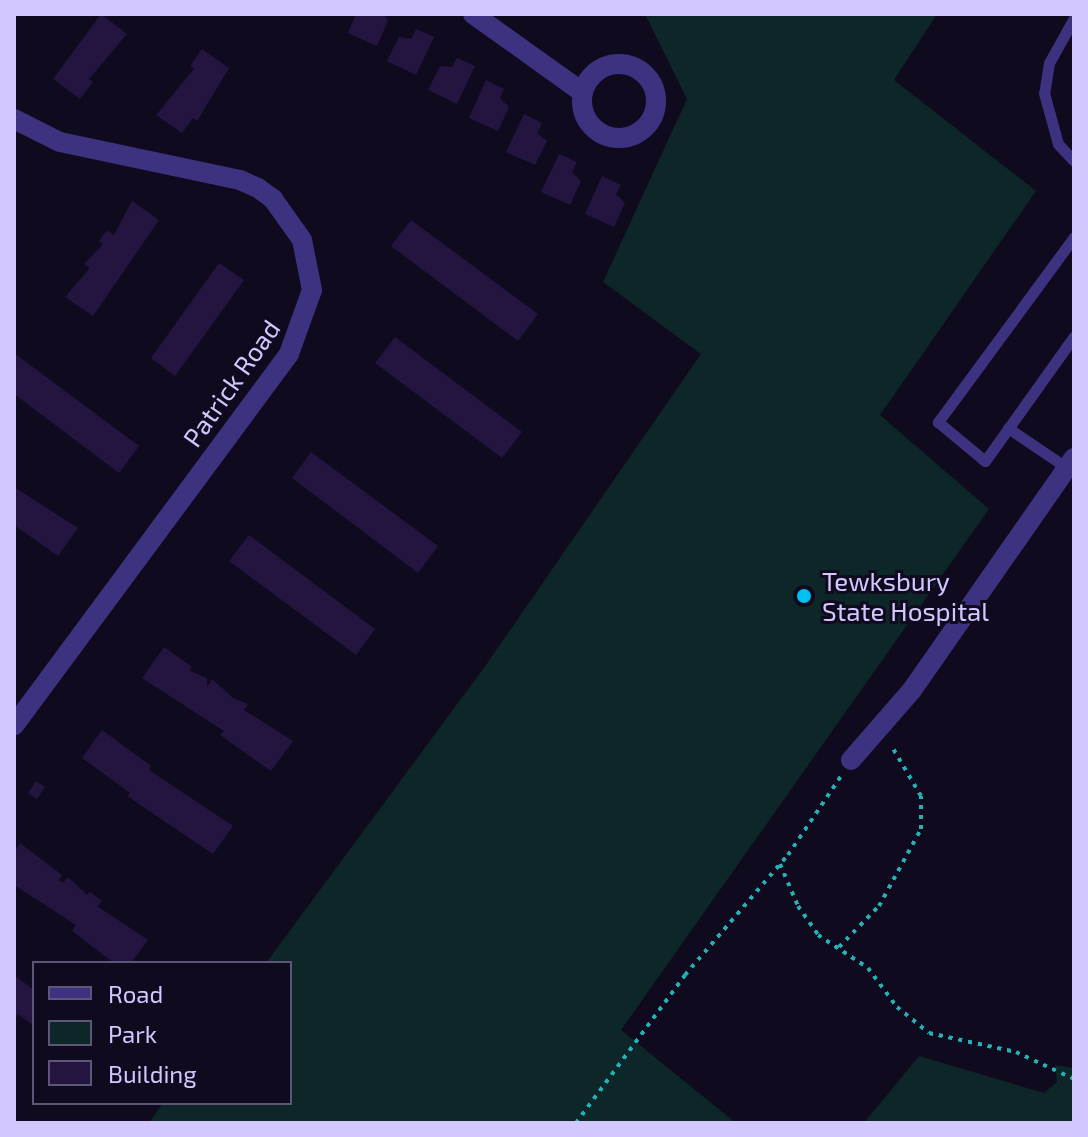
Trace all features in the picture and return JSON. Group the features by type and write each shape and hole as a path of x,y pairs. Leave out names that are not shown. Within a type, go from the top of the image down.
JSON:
{"street":[{"path":"473,14 582,92"},
{"name":"Patrick Road","path":"14,119 60,142 240,180 258,188 273,199 302,240 312,290 289,354 14,725"},
{"path":"851,760 912,690 1070,463"}],"lane":[{"path":"1074,18 1049,63 1044,93 1058,144 1074,161"},
{"path":"1074,237 938,422 985,461 1074,336"},
{"path":"1008,428 1070,463"}],"path":[{"path":"839,947 879,906 921,829 921,796 881,724"},
{"path":"576,1123 685,975 780,864 851,760"},
{"path":"780,864 807,920 818,935 868,968 897,1007 929,1033 1016,1052 1074,1079"}],"green space":[{"name":"Tewksbury State Hospital","path":"645,14 937,14 894,80 1036,191 880,415 989,509 621,1030 736,1123 149,1123 162,1105 292,1105 292,961 267,961 486,665 701,354 603,282 687,99"},
{"path":"919,1056 1044,1093 1057,1082 1055,1065 1074,1068 1074,1123 864,1123"}],"building":[{"path":"101,14 127,34 89,79 93,82 80,99 53,79"},
{"path":"356,14 385,16 388,21 377,46 348,33"},
{"path":"416,29 434,37 416,75 387,61 399,37 411,39"},
{"path":"202,49 229,68 197,121 193,118 182,133 156,115 194,69 190,66"},
{"path":"457,58 475,66 457,104 428,90 440,66 452,67"},
{"path":"486,80 504,89 500,98 509,107 498,131 469,118"},
{"path":"524,114 542,123 537,133 547,141 535,165 506,152"},
{"path":"559,154 577,162 572,172 581,181 570,205 541,192"},
{"path":"602,176 621,185 616,194 625,203 614,227 585,214"},
{"path":"132,201 159,220 93,316 65,297 90,268 84,264 103,244 99,241 107,230 114,235"},
{"path":"411,220 538,314 518,341 391,246"},
{"path":"219,263 244,280 175,376 151,358"},
{"path":"395,337 522,432 502,458 375,363"},
{"path":"14,353 139,446 119,473 14,394"},
{"path":"311,452 438,546 418,573 292,478"},
{"path":"14,487 78,528 58,556 14,525"},
{"path":"249,535 375,629 356,655 229,561"},
{"path":"164,647 192,667 190,671 207,678 207,687 212,679 233,698 248,704 244,710 293,741 271,771 220,735 224,731 142,678"},
{"path":"102,730 151,766 149,770 233,826 213,854 127,796 130,793 82,758"},
{"path":"36,781 45,787 37,799 28,793"},
{"path":"20,843 62,875 59,880 63,883 68,877 87,895 90,892 102,901 97,906 148,940 132,961 111,961 72,931 76,925 14,885 14,852"},
{"path":"14,975 32,988 32,1024 18,1014 14,1020"}],"place":[{"name":"Tewksbury State Hospital","path":"804,596"}]}
